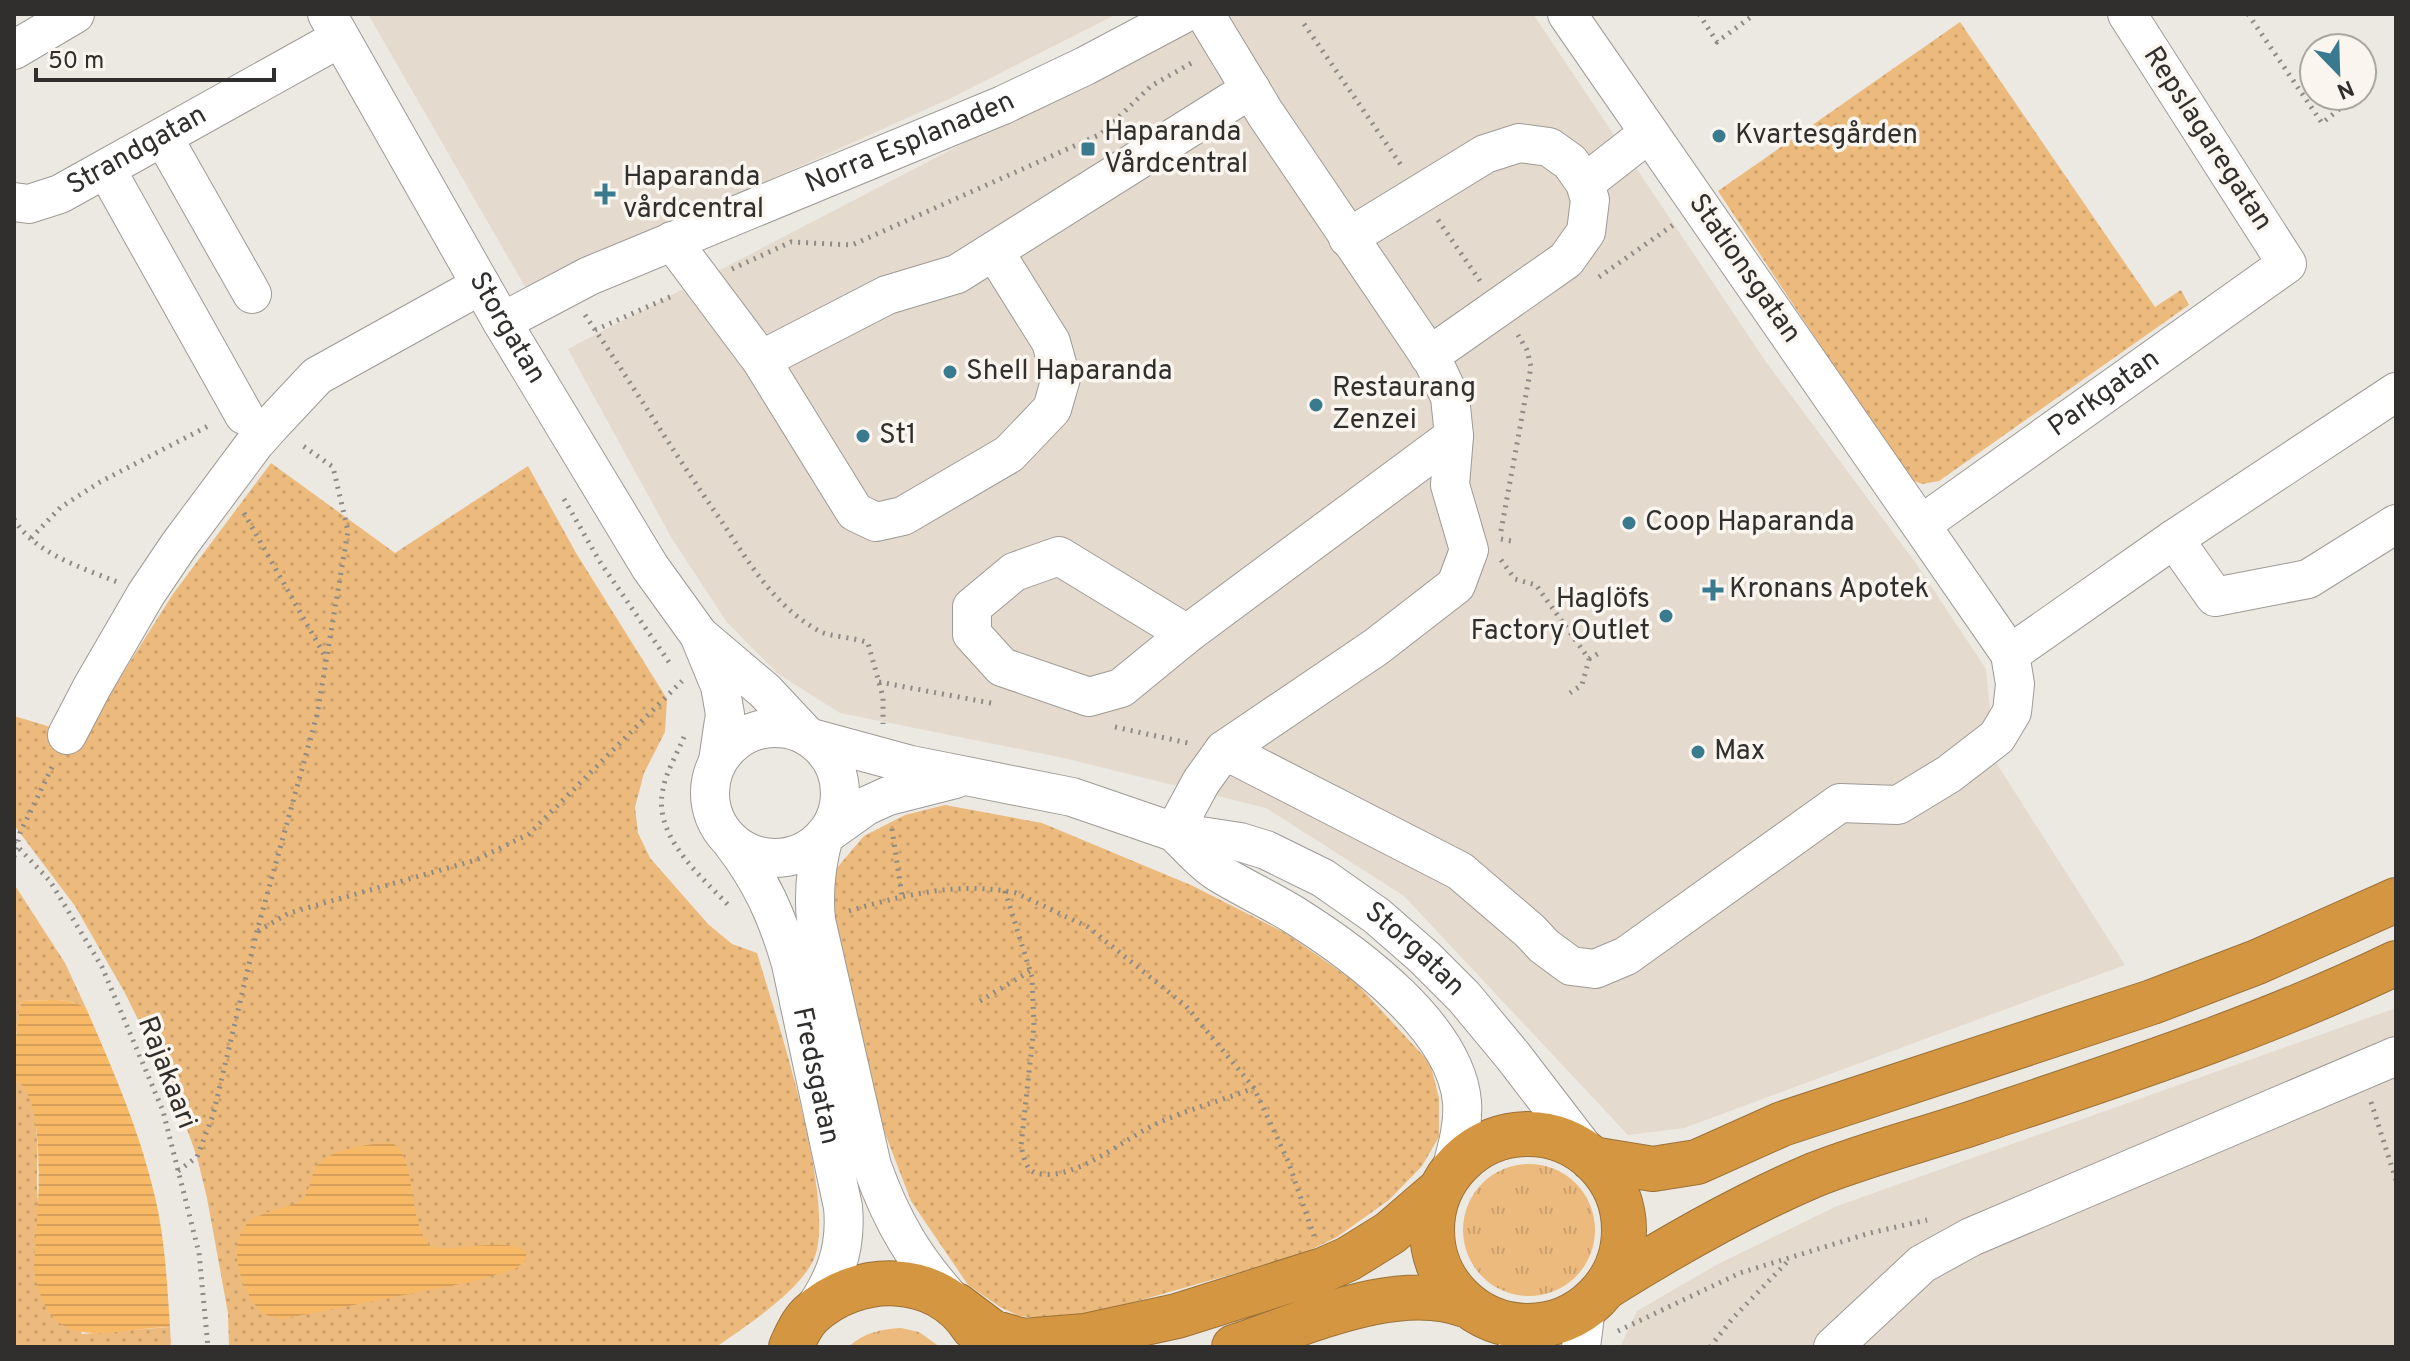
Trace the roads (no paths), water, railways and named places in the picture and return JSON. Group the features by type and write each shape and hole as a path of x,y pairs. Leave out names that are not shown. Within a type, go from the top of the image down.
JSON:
{"highway":[{"path":"1592,1159 1643,1169 1670,1168 1697,1162 1782,1124 2152,1002 2257,962 2396,900"},
{"path":"1445,1182 1432,1225 1434,1252 1448,1284 1468,1306 1516,1336 1571,1317 1591,1314 1665,1250 1736,1210 1813,1176 1864,1156 2184,1051 2244,1029 2396,963"},
{"path":"760,1347 800,1332 843,1293 879,1283 916,1286 956,1305 992,1332 1023,1341 1085,1336 1177,1316 1323,1270 1348,1259 1390,1233 1445,1182 1459,1163 1481,1146 1514,1135 1535,1134 1556,1138 1592,1159 1613,1184 1623,1216 1623,1249 1614,1274 1591,1314"},
{"path":"1234,1347 1350,1309 1401,1297 1444,1298 1468,1306"},
{"path":"956,1305 984,1347"}],"street":[{"path":"14,50 75,14"},
{"name":"Norra Esplanaden","path":"502,322 566,288 672,241 1003,105 1183,14"},
{"name":"Stationsgatan","path":"1567,14 2010,654"},
{"name":"Repslagaregatan","path":"2127,14 2287,264"},
{"name":"Strandgatan","path":"14,202 29,204 60,194 106,169 163,137 333,26"},
{"name":"Storgatan","path":"333,26 502,322 650,567 699,635 720,686 725,714 718,761"},
{"path":"1174,832 1201,782 1224,750 1376,647 1456,585 1469,550 1450,485 1454,436 1450,397 1429,356 1348,238 1214,29"},
{"path":"761,360 887,295 957,274 1251,89"},
{"path":"1585,183 1649,133"},
{"path":"163,137 252,294"},
{"path":"1348,238 1485,154 1519,143 1549,147 1570,162 1585,183 1590,200 1586,232 1566,260 1429,356"},
{"path":"106,169 252,416"},
{"path":"672,241 761,360 855,512 876,522 903,516 1009,454 1052,409 1061,378 1051,342 994,251"},
{"name":"Parkgatan","path":"1922,524 2287,264"},
{"path":"67,735 146,594 227,482 252,416 317,376 481,285"},
{"path":"1224,750 1460,871 1571,966 1595,969 1626,956 1840,803 1898,805 1949,774 1997,737 2012,712 2015,684 2010,654 2174,539 2395,397"},
{"path":"1187,634 1059,556 1014,572 972,607 972,634 1002,667 1089,697 1121,688 1187,634 1454,436"},
{"path":"2174,539 2215,597 2308,579 2396,524"},
{"name":"Storgatan","path":"699,635 765,691 833,764 840,789 837,814 824,836"},
{"name":"Storgatan","path":"961,777 888,796 866,806 804,851 779,858 754,855 732,843 716,822 709,797 718,761 735,741 758,730 783,728 884,759 1072,797 1174,832 1214,837 1266,850 1323,878 1377,916 1424,957 1464,997 1592,1159"},
{"name":"Storgatan","path":"1174,832 1217,872 1297,917 1351,956 1423,1022 1441,1045 1459,1086 1462,1118 1445,1182"},
{"name":"Fredsgatan","path":"824,836 815,877 816,920 872,1166 886,1205 905,1241 928,1275 956,1305"},
{"name":"Fredsgatan","path":"732,843 764,889 781,928 843,1207 844,1237 839,1266 800,1332"},
{"path":"1833,1347 1922,1264 1971,1237 2396,1056"}],"place":[{"name":"Kvartesgården","path":"1719,136"},
{"name":"Haparanda Vårdcentral","path":"1088,149"},
{"name":"Haparanda vårdcentral","path":"605,194"},
{"name":"Shell Haparanda","path":"950,372"},
{"name":"Restaurang Zenzei","path":"1316,405"},
{"name":"St1","path":"863,436"},
{"name":"Coop Haparanda","path":"1629,523"},
{"name":"Kronans Apotek","path":"1713,590"},
{"name":"Haglöfs Factory Outlet","path":"1666,616"},
{"name":"Max","path":"1698,752"}]}
